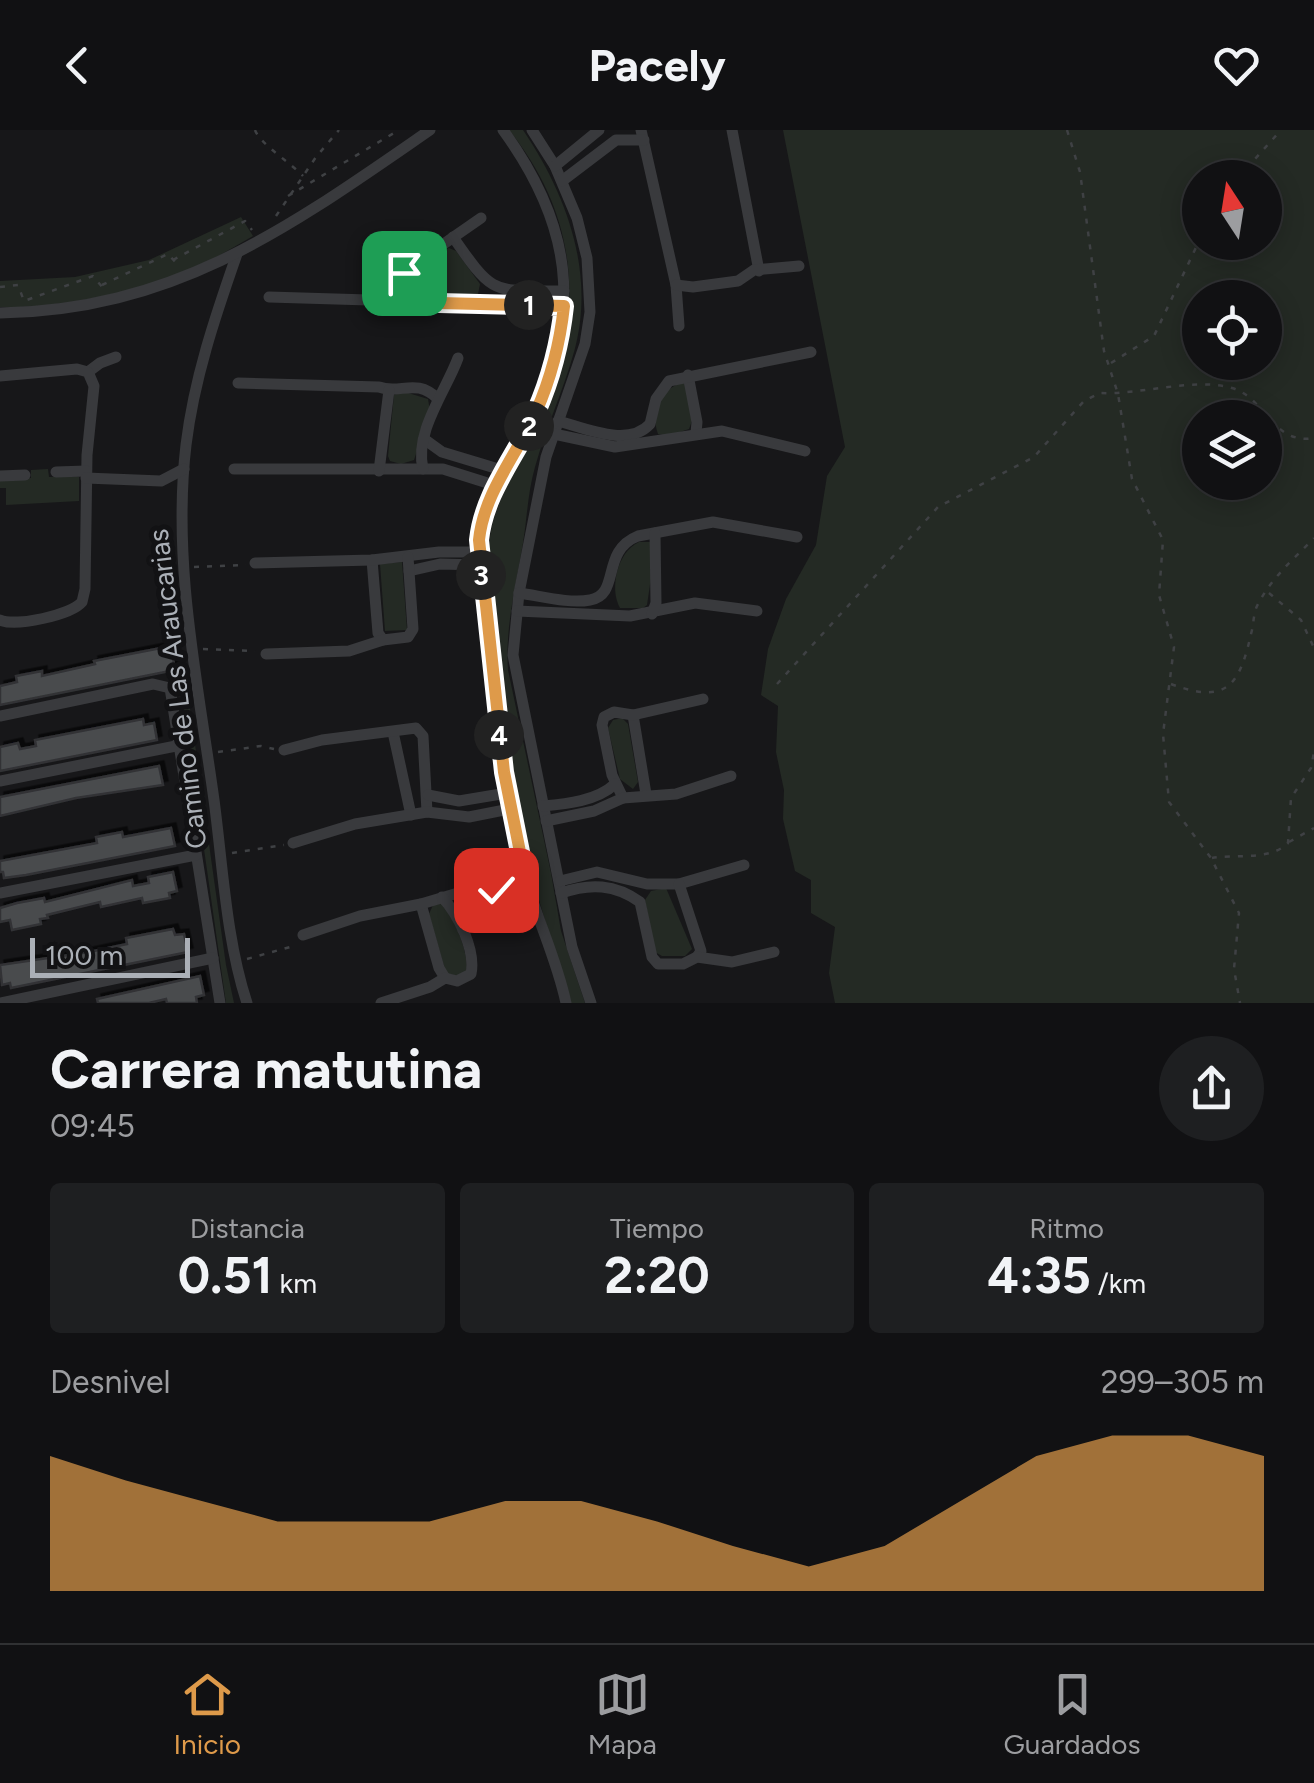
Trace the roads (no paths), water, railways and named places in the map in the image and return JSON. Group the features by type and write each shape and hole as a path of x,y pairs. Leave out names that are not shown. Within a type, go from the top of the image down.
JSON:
{"street":[{"path":"0,313 55,310 114,300 172,283 237,254 320,206 430,130"},
{"path":"503,130 552,218 563,256 564,306 543,396 483,515 479,559 510,809 526,882 566,1003"},
{"path":"532,130 562,181 583,240 590,294 585,344 556,428 516,611 514,669 572,948 591,1003"},
{"path":"555,166 599,130"},
{"path":"732,130 758,271"},
{"path":"562,181 616,140 643,135 676,285 679,326"},
{"path":"398,302 404,273 481,218"},
{"path":"453,237 487,283 504,290 564,290"},
{"name":"Camino de Las Araucarias","path":"237,254 200,368 182,496 188,609 233,938 247,1003"},
{"path":"676,285 693,287 738,281 754,270 799,266"},
{"path":"474,304 487,283"},
{"path":"269,298 564,306"},
{"path":"556,428 618,436 637,434 650,424 663,386 688,375 811,352"},
{"path":"0,376 88,372 116,357"},
{"path":"423,469 420,454 424,439 458,358"},
{"path":"0,620 8,623 67,612 82,602 86,475 94,386 88,372"},
{"path":"688,375 696,433"},
{"path":"238,382 379,386 389,390 410,385 438,399"},
{"path":"379,472 389,390"},
{"path":"650,424 654,435 664,440"},
{"path":"556,428 615,447 696,433 734,432 805,451"},
{"path":"424,439 442,452 504,471"},
{"path":"161,481 184,468"},
{"path":"234,469 456,471 497,486"},
{"path":"56,472 161,481 182,496"},
{"path":"0,476 24,474"},
{"path":"616,615 609,605 607,590 614,557 622,545 638,536 713,522 797,537"},
{"path":"652,614 656,602 655,533"},
{"path":"255,563 372,560 439,552 479,559"},
{"path":"266,654 336,653 408,636 413,629 408,557"},
{"path":"410,572 479,559"},
{"path":"372,560 378,633 383,640"},
{"path":"520,594 586,600 607,590"},
{"path":"516,611 652,614 695,603 757,612"},
{"path":"0,716 160,683 173,691 220,1003"},
{"path":"624,798 614,784 602,721 614,712 633,715 703,699"},
{"path":"633,715 646,794"},
{"path":"284,750 322,740 416,728 423,736 427,812"},
{"path":"394,732 412,815"},
{"path":"0,782 181,745"},
{"path":"546,821 594,811 624,798 676,794 730,776"},
{"path":"543,806 595,796 607,792 614,784"},
{"path":"428,796 459,801 508,793"},
{"path":"293,843 355,824 427,812 469,817 510,809"},
{"path":"0,893 196,854"},
{"path":"304,935 360,916 421,904 472,888 522,865"},
{"path":"561,887 597,872 647,884 679,884 744,865"},
{"path":"462,930 470,910 482,898 526,882"},
{"path":"647,884 640,902 652,957 658,964 682,964 698,957 732,962 774,952"},
{"path":"679,884 700,941 698,957"},
{"path":"561,887 606,887 640,902"},
{"path":"381,1003 445,978 462,980 472,971 462,930 442,897"},
{"path":"421,904 445,978"},
{"path":"0,1003 213,958"}]}
